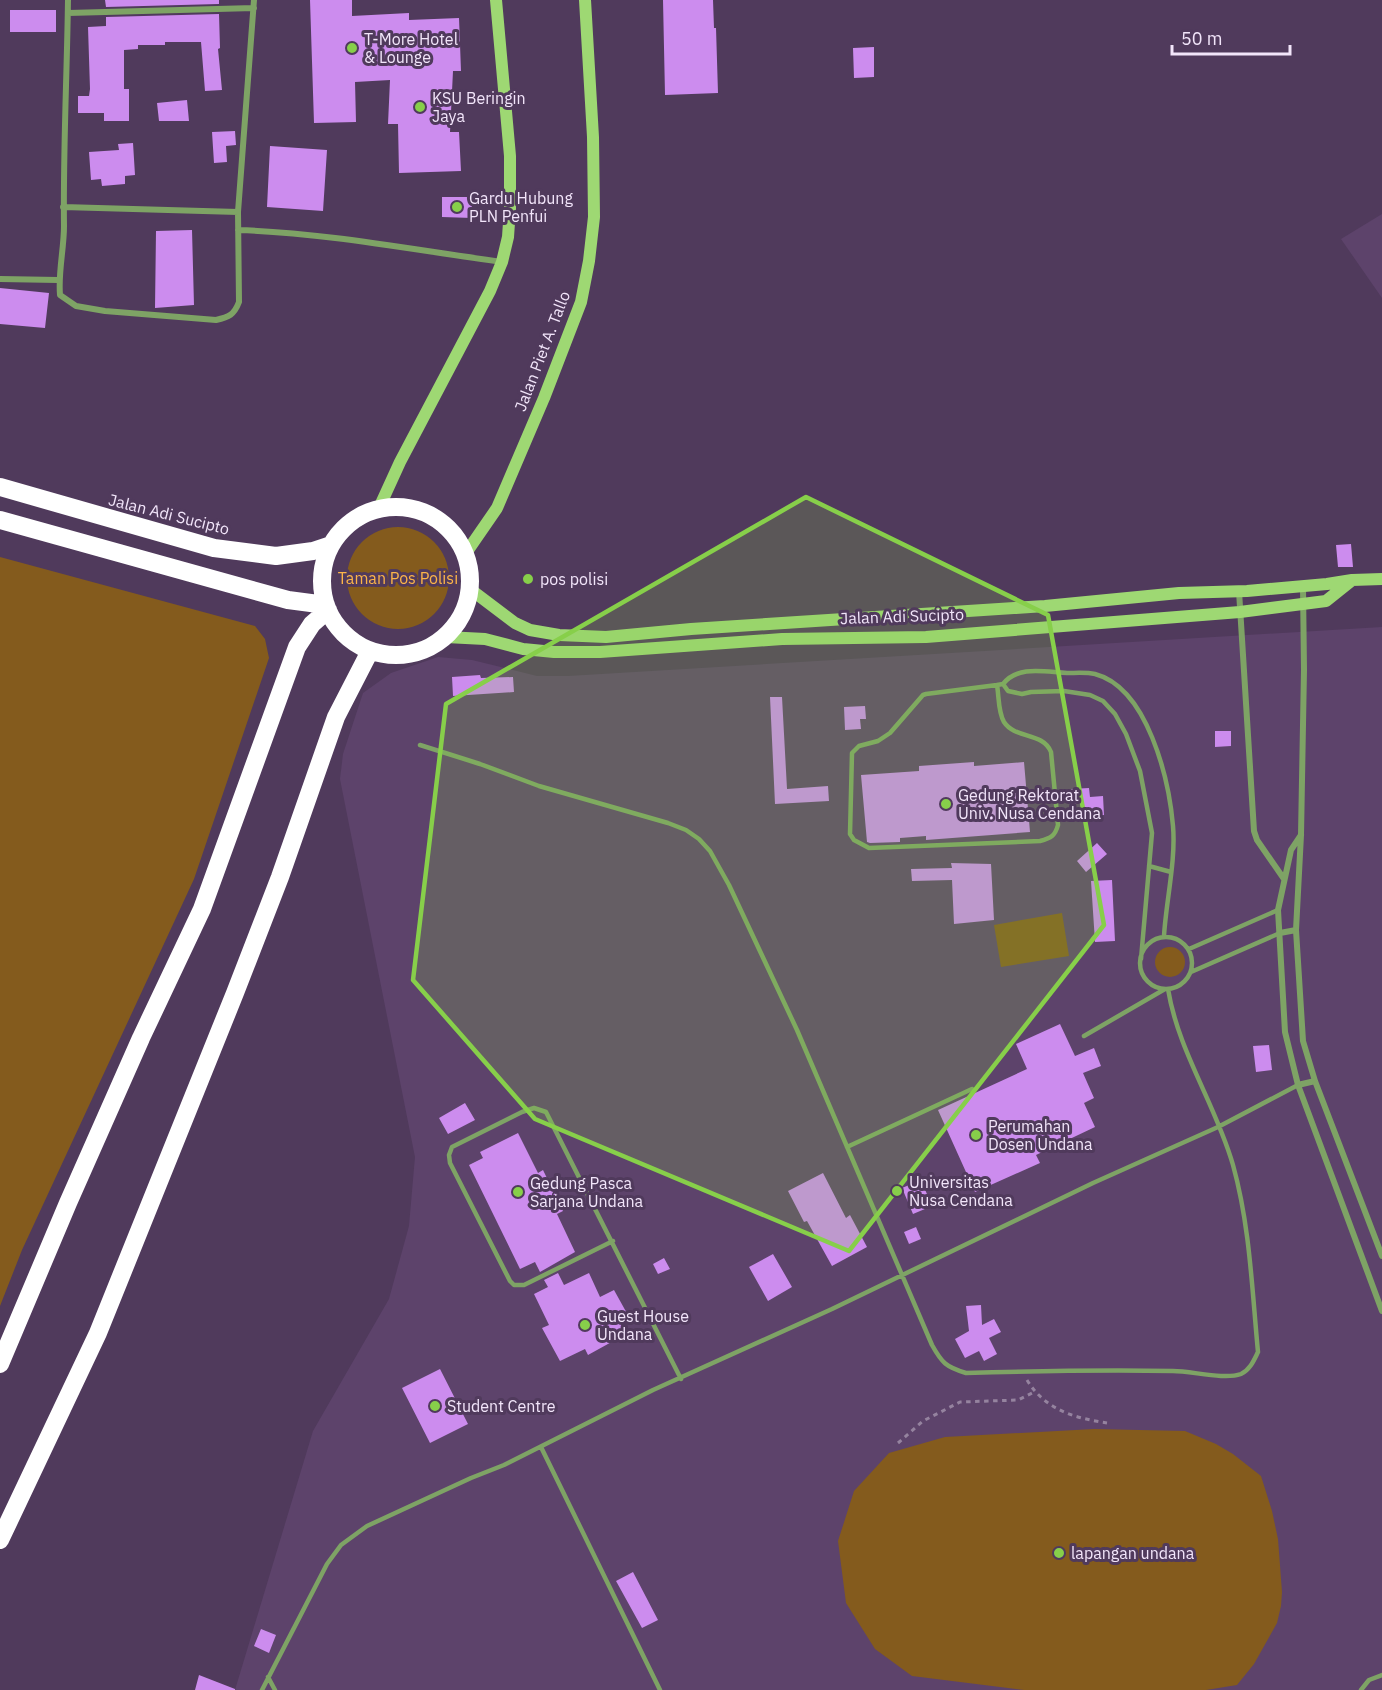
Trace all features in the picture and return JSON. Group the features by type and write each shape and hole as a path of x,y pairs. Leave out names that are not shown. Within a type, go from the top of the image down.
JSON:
{"highway":[{"name":"Jalan Adi Sucipto","path":"0,487 214,548 276,556 313,551 331,544"},
{"path":"406,507 431,515 452,531 465,553 470,571 470,589 466,607 458,623 446,637 423,651 397,656 370,651 352,641 338,627 327,607 322,585 324,564 331,544 344,528 360,516 379,508 406,507"},
{"path":"0,520 288,600 327,607"},
{"path":"0,1364 78,1181 202,909 297,647 327,607"},
{"path":"0,1540 98,1333 235,993 336,717 370,651"}],"main road":[{"path":"379,508 400,462 490,291 502,262 508,237 510,156 496,0"},
{"name":"Jalan Piet A. Tallo","path":"465,553 497,508 544,398 581,302 594,217 593,137 585,0"},
{"name":"Jalan Adi Sucipto","path":"470,589 515,623 530,630 559,635 606,637 691,628 1045,606 1179,593 1239,591 1381,579"},
{"name":"Jalan Adi Sucipto","path":"446,637 485,639 524,649 554,652 600,652 782,639 926,637 1240,612 1326,601 1352,580"}],"street":[{"path":"68,0 64,228 58,280 60,295 76,306 105,311 216,320 229,317 235,312 238,302 238,212 254,0"},
{"path":"68,13 254,8"},
{"path":"63,207 238,212"},
{"path":"238,230 335,239 502,262"},
{"path":"0,279 58,280"},
{"path":"1303,586 1301,835 1296,930 1303,1041 1315,1081 1382,1256"},
{"path":"1239,591 1254,831 1257,840 1284,879"},
{"path":"1301,835 1291,850 1278,910 1285,1032 1298,1085 1382,1311"},
{"path":"1280,933 1296,930"},
{"path":"1298,1085 1315,1081"}],"lane":[{"path":"1000,685 1002,717 1006,724 1011,729 1035,738 1049,747 1058,825 1056,834 1040,841 869,848 854,840 850,834 852,753 855,749 878,741 890,733 923,695 1000,685 1015,673 1027,671 1094,674 1109,681 1125,693 1151,735 1162,764 1173,828 1164,936"},
{"path":"1000,685 1008,691 1022,694 1064,691 1080,693 1103,701 1115,714 1126,734 1140,771 1152,833 1141,970 1146,979 1155,986 1166,989"},
{"path":"420,745 539,786 668,823 686,830 710,851 729,885 796,1030 932,1345 940,1360 950,1368 966,1373 1177,1371 1228,1376 1242,1373 1251,1366 1258,1352 1247,1239 1233,1165 1180,1033 1166,989"},
{"path":"1149,866 1171,872"},
{"path":"1189,949 1278,910"},
{"path":"1084,1036 1166,989 1177,986 1191,972 1280,933"},
{"path":"1141,959 1145,948 1153,940 1164,936 1174,938 1183,942 1189,949 1192,960 1191,972"},
{"path":"262,1690 327,1564 341,1545 368,1526 541,1447 653,1390 681,1379 1093,1183 1218,1127 1298,1085"},
{"path":"847,1148 972,1089"},
{"path":"613,1241 524,1285 514,1285 492,1249 450,1163 449,1155 452,1147 522,1112 534,1108 546,1112 613,1241 681,1379"},
{"path":"541,1447 660,1690"},
{"path":"1361,1690 1369,1680 1382,1675"},
{"path":"268,1677 275,1690"}],"path":[{"path":"1022,1371 1035,1392 1056,1409 1085,1420 1107,1424"},
{"path":"898,1443 923,1421 960,1402 1018,1400 1035,1392"}],"highlighted area":[{"path":"806,497 1048,615 1104,925 849,1251 535,1119 413,980 446,704"}],"shaded area":[{"path":"1382,214 1382,298 1341,239"},
{"name":"Universitas Nusa Cendana","path":"1382,627 1382,1690 235,1690 313,1431 389,1299 409,1226 415,1157 340,779 343,754 363,693 391,673 438,657 472,660 537,676 568,676"}],"green space":[{"name":"Taman Pos Polisi","path":"398,527 417,531 434,542 445,559 449,578 445,597 434,614 417,625 398,629 379,625 362,614 351,597 347,578 351,559 362,542 379,531"},
{"path":"0,557 255,626 265,639 269,658 194,879 22,1250 0,1306"},
{"path":"1062,913 1069,956 1001,967 994,925"},
{"path":"1170,947 1176,948 1184,956 1184,968 1176,976 1170,977 1164,976 1156,968 1155,962 1156,956 1164,948"},
{"name":"lapangan undana","path":"1094,1429 1185,1431 1233,1454 1261,1476 1278,1539 1281,1606 1277,1623 1254,1664 1237,1685 1206,1690 1024,1690 912,1676 875,1649 846,1603 838,1541 854,1491 889,1453 945,1437"}],"building":[{"path":"105,0 219,0 219,4 106,7"},
{"path":"310,0 352,0 352,16 409,13 409,20 459,18 461,71 453,71 450,132 459,132 461,171 399,173 398,124 388,124 390,80 355,82 356,122 314,123"},
{"path":"663,0 713,0 718,93 665,95"},
{"path":"10,10 56,10 56,32 10,32"},
{"path":"219,14 220,48 218,49 222,90 205,91 201,42 138,45 138,49 124,50 124,89 129,89 129,121 104,121 104,113 78,113 78,96 89,96 90,89 88,27 106,26 106,17"},
{"path":"874,47 874,77 854,78 853,48"},
{"path":"187,100 189,121 159,121 157,103"},
{"path":"235,131 236,145 226,146 227,162 214,163 212,132"},
{"path":"133,143 135,175 125,176 125,184 102,186 101,179 91,180 89,152 119,150 118,144"},
{"path":"270,146 327,150 323,211 267,207"},
{"name":"Gardu Hubung PLN Penfui","path":"442,197 472,197 472,218 442,217"},
{"path":"192,230 194,305 155,308 156,231"},
{"path":"0,288 49,293 45,328 0,324"},
{"path":"1351,544 1353,567 1338,567 1336,545"},
{"path":"480,675 481,678 513,677 514,692 453,696 452,677"},
{"path":"770,697 782,697 787,789 828,786 829,801 775,804"},
{"path":"865,706 866,719 860,719 861,729 845,730 844,707"},
{"path":"1215,731 1231,731 1231,746 1215,747"},
{"name":"Gedung Rektorat Univ. Nusa Cendana","path":"974,762 974,766 1024,762 1030,832 926,840 926,836 900,838 900,842 867,842 861,775 919,771 919,766"},
{"path":"1089,788 1090,797 1103,796 1104,815 1084,816 1083,803 1072,804 1071,789"},
{"path":"1097,843 1107,854 1086,872 1077,861"},
{"path":"951,863 991,864 994,920 954,924 952,880 912,881 911,869 952,868"},
{"path":"1112,880 1115,941 1095,942 1091,881"},
{"path":"1060,1024 1075,1056 1094,1048 1101,1066 1083,1073 1094,1098 1084,1103 1095,1127 1036,1155 1040,1163 975,1192 938,1110 1027,1069 1016,1044"},
{"path":"1269,1045 1272,1070 1256,1072 1253,1046"},
{"path":"465,1103 475,1120 448,1134 439,1118"},
{"name":"Gedung Pasca Sarjana Undana","path":"518,1133 538,1173 543,1170 563,1211 557,1214 575,1252 540,1272 535,1262 520,1269 469,1165 483,1158 480,1152"},
{"path":"823,1173 846,1218 850,1215 867,1247 832,1266 807,1221 804,1222 788,1191"},
{"path":"921,1180 932,1206 913,1214 902,1188"},
{"path":"916,1227 921,1239 909,1244 904,1232"},
{"path":"773,1254 792,1287 768,1301 749,1267"},
{"path":"664,1258 670,1269 658,1274 653,1264"},
{"name":"Guest House Undana","path":"558,1273 564,1285 589,1273 600,1297 614,1290 629,1317 620,1322 626,1334 588,1355 585,1349 560,1361 542,1328 549,1325 534,1294 548,1287 544,1280"},
{"path":"981,1305 982,1325 994,1319 1001,1332 989,1338 997,1354 984,1361 979,1351 965,1358 955,1339 969,1331 966,1306"},
{"name":"Student Centre","path":"440,1369 468,1424 430,1443 402,1388"},
{"path":"633,1572 658,1620 642,1628 616,1581"},
{"path":"261,1629 276,1635 269,1653 254,1646"},
{"path":"199,1675 235,1689 235,1690 195,1690"}],"place":[{"name":"T-More Hotel & Lounge","path":"352,48"},
{"name":"KSU Beringin Jaya","path":"420,107"},
{"name":"Gardu Hubung PLN Penfui","path":"457,207"},
{"name":"pos polisi","path":"528,579"},
{"name":"Gedung Rektorat Univ. Nusa Cendana","path":"946,804"},
{"name":"Perumahan Dosen Undana","path":"976,1135"},
{"name":"Universitas Nusa Cendana","path":"897,1191"},
{"name":"Gedung Pasca Sarjana Undana","path":"518,1192"},
{"name":"Guest House Undana","path":"585,1325"},
{"name":"Student Centre","path":"435,1406"},
{"name":"lapangan undana","path":"1059,1553"}]}
